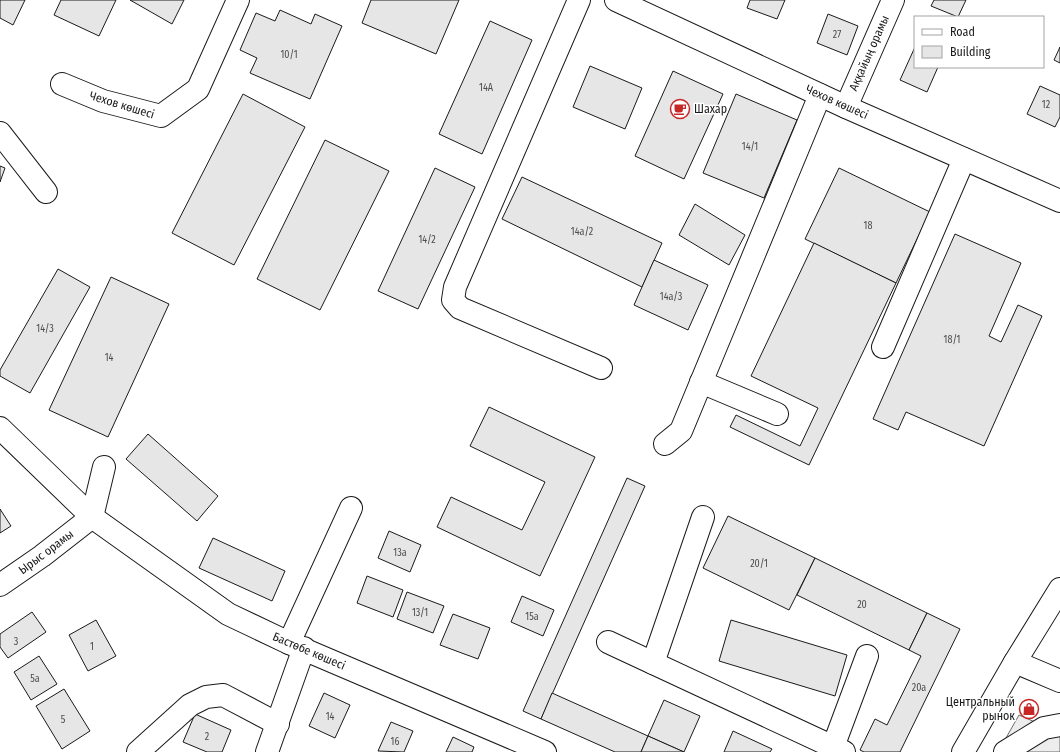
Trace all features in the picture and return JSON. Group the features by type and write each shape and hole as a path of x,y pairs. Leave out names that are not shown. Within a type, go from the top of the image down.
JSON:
{"street":[{"name":"Чехов көшесі","path":"62,84 103,101 161,116 198,89 238,0"},
{"path":"579,0 455,287 453,300 460,308 601,368"},
{"name":"Чехов көшесі","path":"616,0 846,107 1060,201"},
{"name":"Аққайың орамы","path":"846,107 893,0"},
{"path":"666,444 681,431 820,95"},
{"path":"0,133 46,192"},
{"path":"883,347 964,159"},
{"path":"701,382 777,414"},
{"name":"Бастөбе көшесі","path":"0,428 92,517 228,614 296,646 545,752"},
{"path":"92,517 104,467"},
{"path":"267,752 278,724 296,646 351,508"},
{"name":"Ырыс орамы","path":"0,585 42,556 92,517"},
{"path":"653,663 703,517"},
{"path":"963,752 1060,588"},
{"path":"608,642 839,749 867,656"},
{"path":"1015,662 1060,681"},
{"path":"138,752 190,705 206,697 223,695 278,724"},
{"path":"1005,752 1044,728 1060,725"}],"shaded area":[{"path":"1019,715 1060,733 1060,752 998,752"}],"building":[{"path":"0,0 25,0 13,25 0,18"},
{"path":"61,0 116,0 99,36 54,15"},
{"path":"130,0 184,0 172,24"},
{"path":"371,0 459,0 436,54 362,23"},
{"path":"750,0 785,0 777,19 747,8"},
{"path":"934,0 966,0 958,16 931,6"},
{"path":"280,10 311,24 315,14 342,26 310,99 250,73 257,58 240,50 256,13 275,21"},
{"path":"828,14 858,26 847,55 817,43"},
{"path":"490,21 532,40 482,154 439,134"},
{"path":"1060,47 1060,63 1054,60"},
{"path":"914,49 914,68 938,68 927,92 900,80"},
{"path":"590,66 642,88 625,129 573,107"},
{"path":"673,71 723,94 684,179 635,156"},
{"path":"1040,86 1060,95 1060,117 1055,127 1027,114"},
{"path":"243,94 305,127 234,265 172,233"},
{"path":"736,94 797,120 764,198 703,173"},
{"path":"325,140 389,171 320,310 257,279"},
{"path":"0,166 5,168 0,182"},
{"path":"435,168 475,187 418,309 378,291"},
{"path":"839,168 930,212 896,283 805,239"},
{"path":"522,177 662,243 642,287 502,219"},
{"path":"695,204 745,235 729,265 679,235"},
{"path":"955,234 1021,263 989,336 1001,342 1018,305 1042,316 984,446 906,412 898,430 873,419"},
{"path":"814,243 896,283 809,465 730,427 736,415 800,446 818,408 751,376"},
{"path":"654,260 708,285 688,330 634,305"},
{"path":"58,269 90,287 30,393 0,376 0,370"},
{"path":"111,277 169,304 108,437 49,410"},
{"path":"489,407 595,457 540,576 437,527 451,497 522,530 545,482 470,446"},
{"path":"148,434 218,496 197,521 126,459"},
{"path":"627,478 645,486 541,719 523,711"},
{"path":"0,509 11,526 0,533"},
{"path":"728,516 815,558 789,610 703,568"},
{"path":"389,531 421,545 410,572 378,558"},
{"path":"213,538 285,571 272,601 199,568"},
{"path":"815,558 927,613 909,650 797,595"},
{"path":"367,576 403,590 393,617 357,603"},
{"path":"407,592 444,606 433,633 397,619"},
{"path":"522,596 554,610 543,636 511,622"},
{"path":"32,612 46,632 8,658 0,647 0,634"},
{"path":"927,613 960,629 900,752 864,752 860,750 875,719 887,725 921,656 909,650"},
{"path":"453,614 490,628 478,659 440,645"},
{"path":"96,620 116,656 88,671 69,635"},
{"path":"731,620 847,655 835,696 719,661"},
{"path":"39,656 57,684 31,700 14,672"},
{"path":"64,689 90,731 62,749 36,706"},
{"path":"324,693 350,705 335,738 309,726"},
{"path":"552,693 648,736 641,752 615,752 541,719"},
{"path":"664,700 700,716 684,752 648,736"},
{"path":"195,714 231,730 222,752 207,752 183,742"},
{"path":"391,722 413,731 404,752 378,751"},
{"path":"733,731 772,749 770,752 724,752"},
{"path":"648,736 684,752 641,752"},
{"path":"453,737 474,747 472,752 446,752"}],"place":[{"name":"Шахар","path":"680,109"},
{"name":"Центральный рынок","path":"1029,709"}]}
